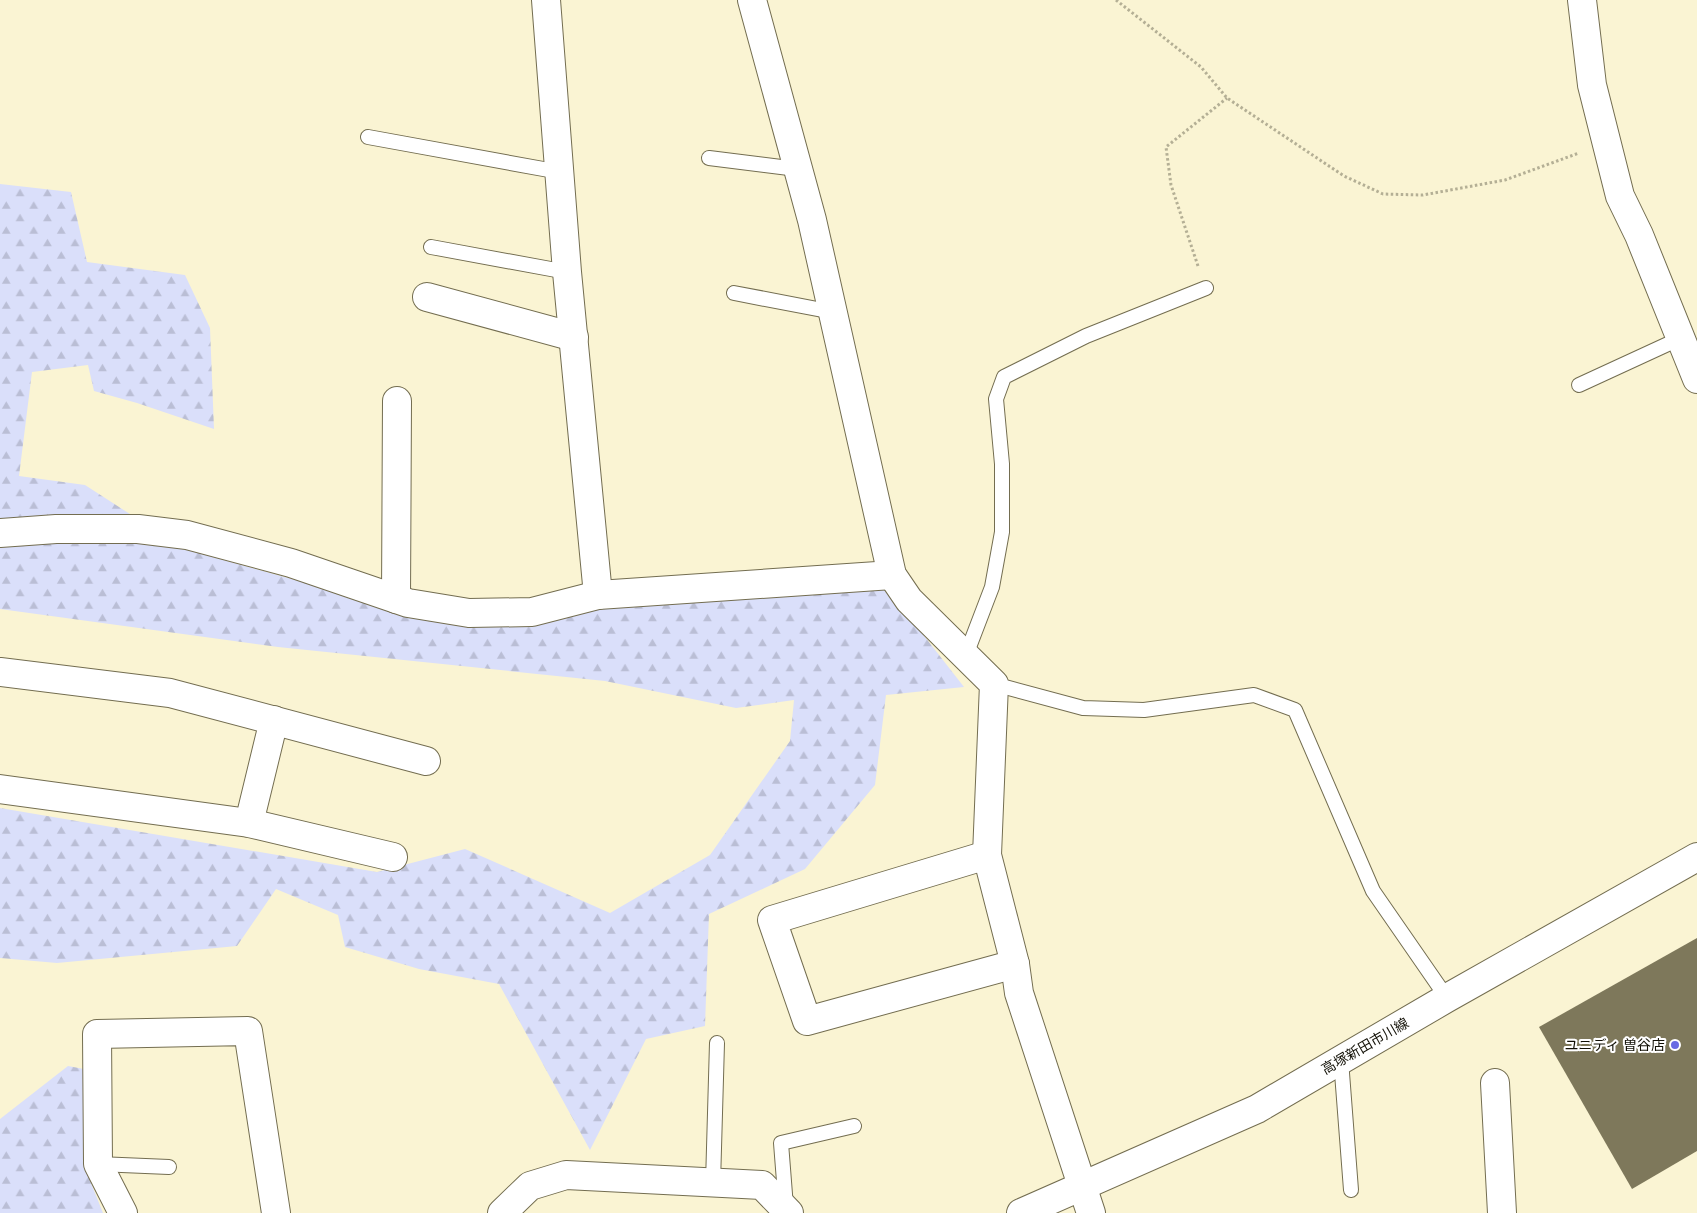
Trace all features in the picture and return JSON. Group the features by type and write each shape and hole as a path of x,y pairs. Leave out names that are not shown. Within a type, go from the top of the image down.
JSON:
{"street":[{"path":"546,0 567,272 598,595"},
{"path":"752,0 812,220 892,575 910,600 994,684 987,855 1015,964 1019,993 1083,1186 1090,1213"},
{"path":"1582,0 1592,85 1620,196 1639,235 1697,379"},
{"path":"427,297 574,337"},
{"path":"396,599 397,401"},
{"path":"0,533 56,529 138,529 187,535 291,563 408,603 469,614 532,612 598,595 892,575"},
{"path":"0,672 170,693 426,761"},
{"path":"249,823 274,720"},
{"path":"0,789 249,823 393,857"},
{"path":"987,855 772,920 807,1021 1015,964"},
{"name":"高塚新田市川線","path":"1022,1213 1257,1109 1447,998 1697,857"},
{"path":"123,1213 98,1164 97,1034 248,1031 276,1213"},
{"path":"1495,1083 1502,1213"},
{"path":"502,1213 530,1186 566,1175 762,1186 787,1210"}],"lane":[{"path":"368,137 560,172"},
{"path":"709,158 797,168"},
{"path":"431,247 567,272"},
{"path":"966,655 992,587 1002,532 1002,464 996,399 1004,377 1086,336 1206,288"},
{"path":"734,293 833,312"},
{"path":"1579,385 1681,338"},
{"path":"994,684 1083,708 1144,710 1254,695 1295,710 1372,891 1447,998"},
{"path":"713,1183 717,1043"},
{"path":"1341,1060 1351,1190"},
{"path":"787,1210 781,1143 854,1126"},
{"path":"98,1164 168,1167"}],"path":[{"path":"1116,0 1135,18 1201,67 1227,98 1344,176 1383,194 1423,195 1506,180 1606,143"},
{"path":"1206,288 1171,185 1166,147 1227,98"}],"green space":[{"path":"0,184 71,192 87,262 185,275 210,328 214,429 137,403 94,391 88,365 32,372 19,476 85,485 184,549 462,626 630,605 886,587 964,687 886,695 875,785 805,869 709,914 705,1026 646,1039 590,1150 499,984 419,969 345,947 338,915 276,889 237,946 57,963 0,958 0,808 377,872 465,849 610,913 710,855 790,741 794,700 736,708 605,681 278,647 0,609"},
{"path":"68,1066 84,1069 89,1178 103,1213 0,1213 0,1119"}],"building":[{"path":"1697,938 1697,1151 1632,1189 1539,1027"}],"place":[{"name":"ユニディ 曽谷店","path":"1675,1045"}]}
